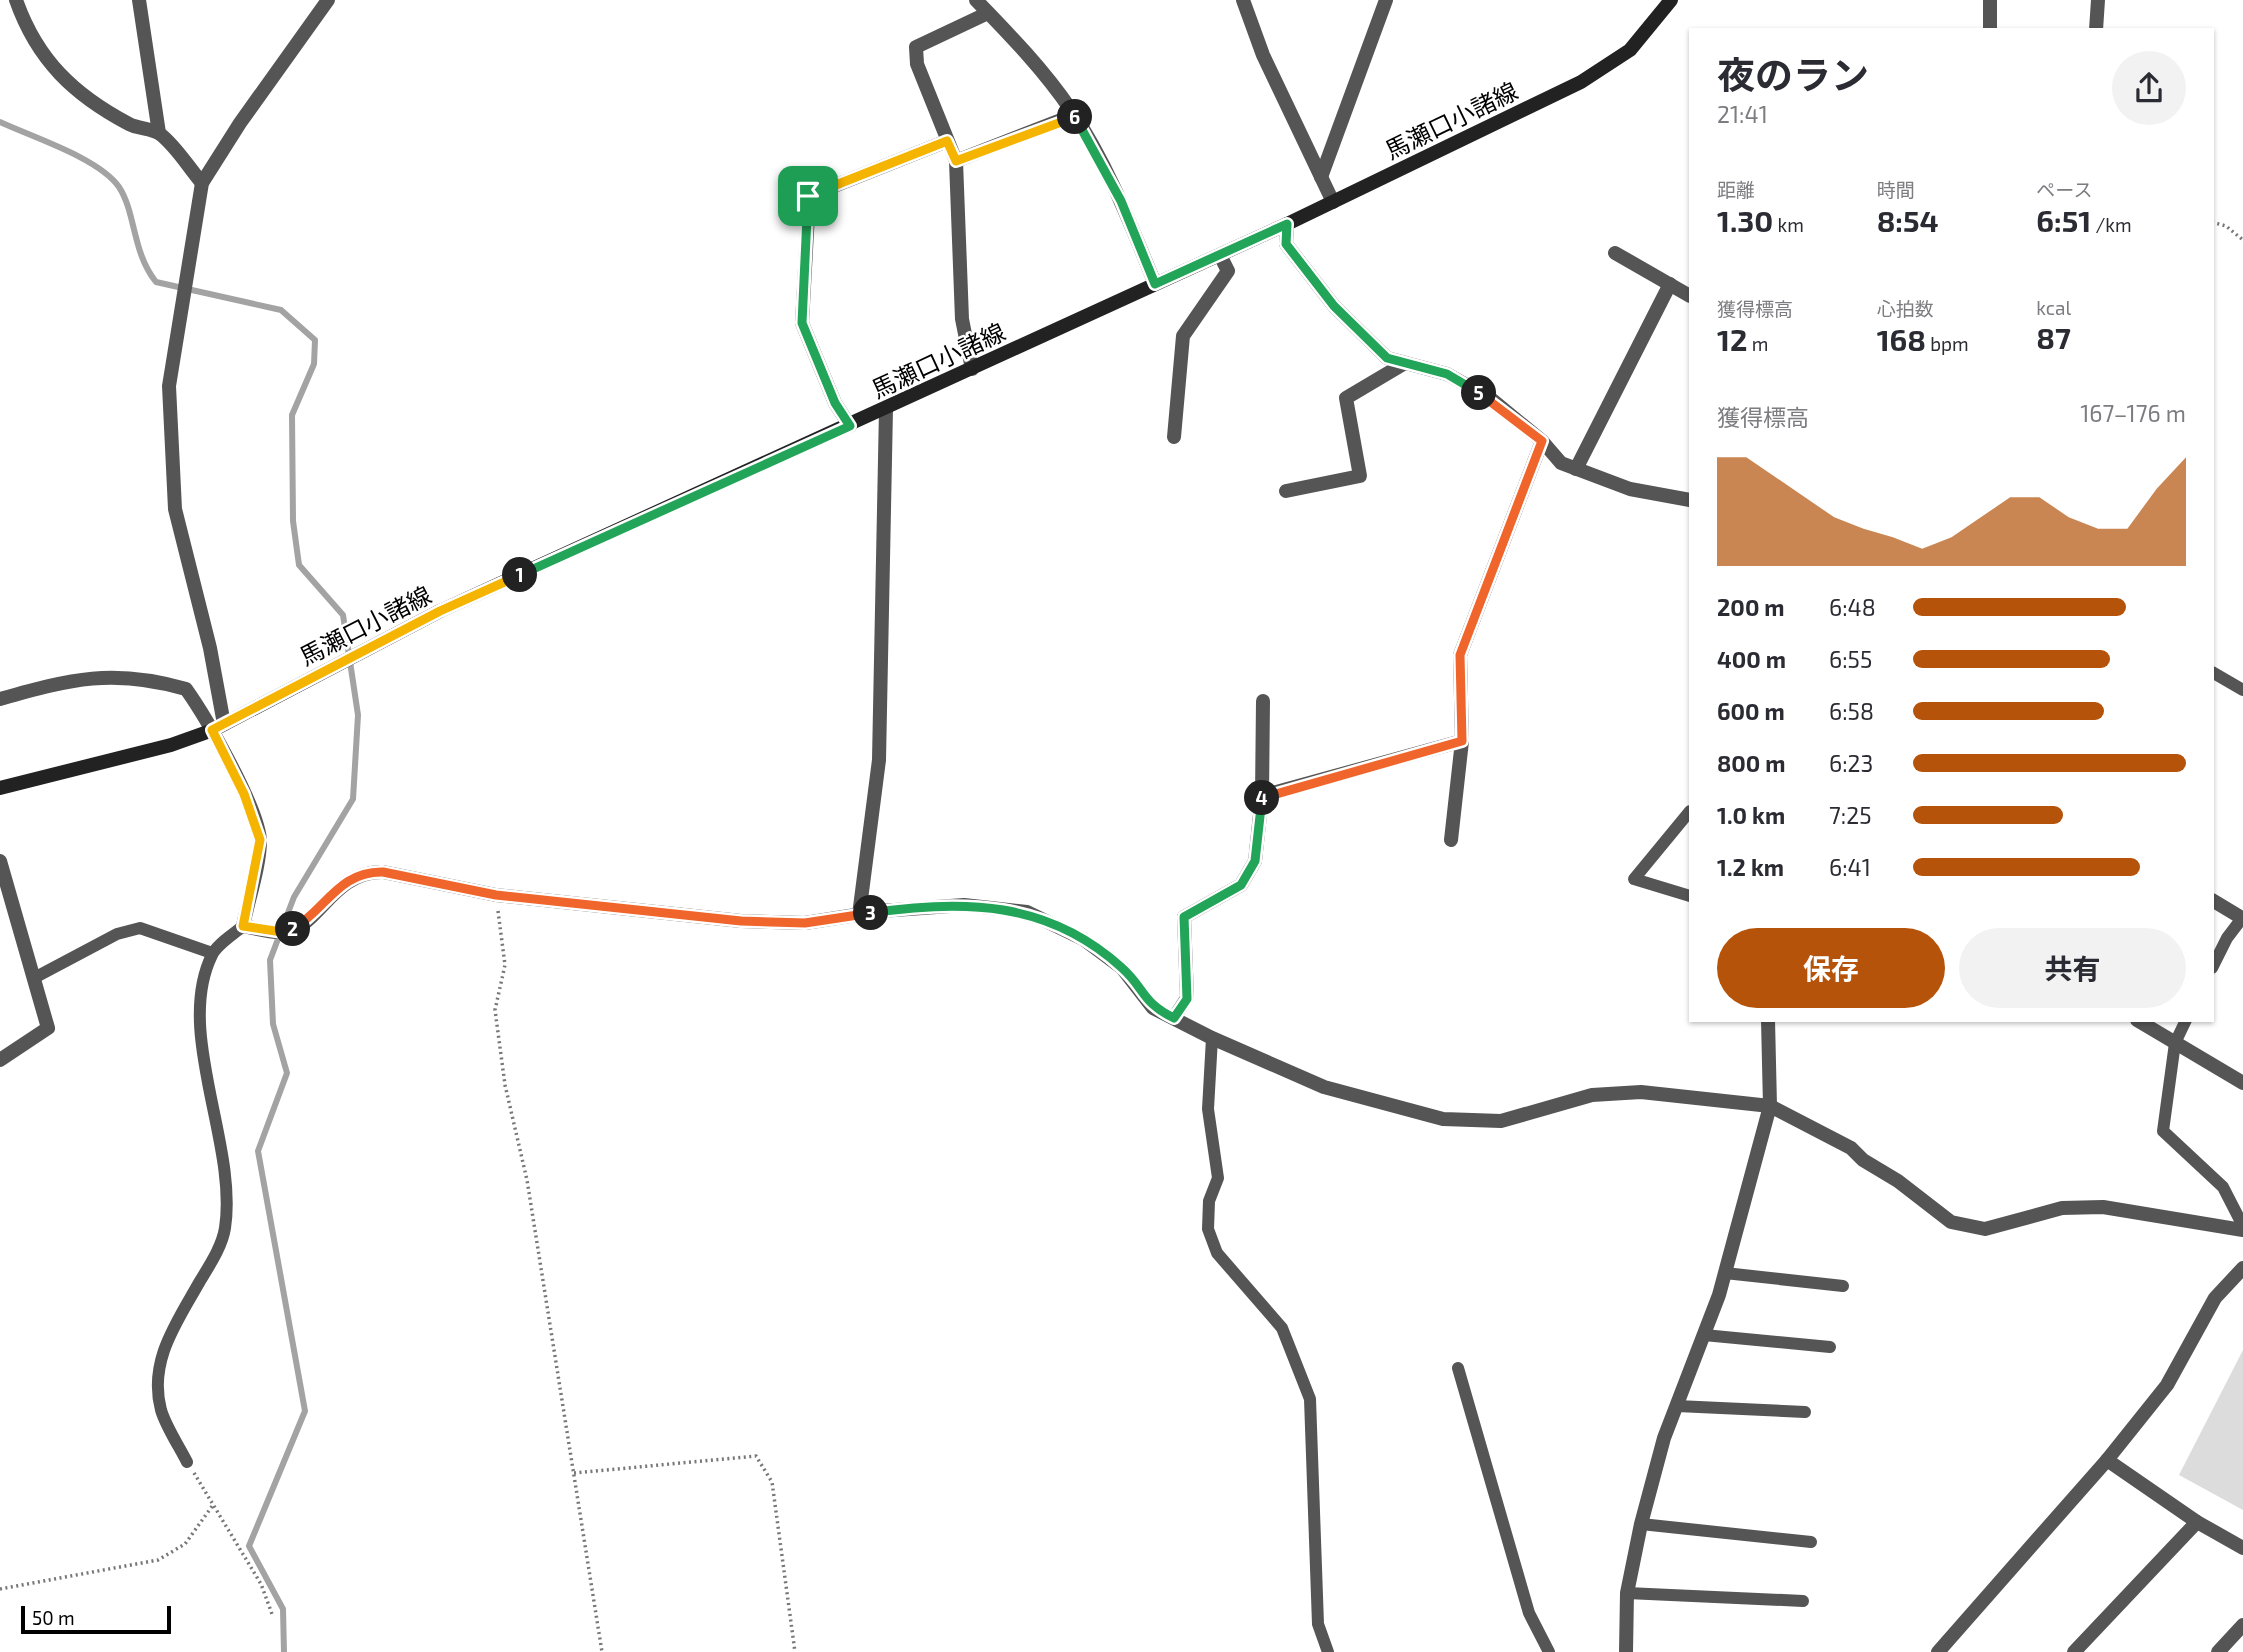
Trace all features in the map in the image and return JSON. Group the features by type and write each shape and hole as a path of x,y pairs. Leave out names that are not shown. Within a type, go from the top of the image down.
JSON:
{"main road":[{"name":"馬瀬口小諸線","path":"0,788 171,745 218,727 440,611 850,426 1287,224 1581,82 1630,50 1671,0"}],"street":[{"path":"16,0 28,34 61,76 83,96 132,126 159,133"},
{"path":"139,0 159,133 202,183"},
{"path":"328,0 240,123 202,183 170,386 175,509 210,648 218,727 260,840 243,926 282,932 295,928 349,879 365,872 383,872 496,895 741,921 805,923 964,905 1027,912 1083,939 1122,968 1153,1008 1212,1038 1324,1087 1443,1119 1501,1121 1592,1095 1641,1093 1770,1106 1851,1149 1951,1222 1985,1229 2062,1208 2103,1207 2243,1228"},
{"path":"976,0 1013,39 1074,116 1121,201 1155,284"},
{"path":"1243,0 1264,55 1333,202"},
{"path":"1321,177 1386,0"},
{"path":"1990,0 1990,28"},
{"path":"2096,28 2098,0"},
{"path":"972,369 962,319 956,161 917,64 916,47 988,13"},
{"path":"956,161 1074,116"},
{"path":"850,426 835,403 802,323 808,196 947,141"},
{"path":"1287,224 1286,244 1334,306 1387,358 1447,374 1491,399 1542,441 1561,463 1630,489 1689,500"},
{"path":"1615,253 1689,295"},
{"path":"1174,436 1183,336 1228,271 1220,255"},
{"path":"1576,469 1670,284"},
{"path":"1286,491 1360,476 1346,398 1405,363"},
{"path":"859,915 879,760 886,409"},
{"path":"1451,840 1462,741 1460,655 1542,441"},
{"path":"0,699 62,681 120,675 186,690 218,727"},
{"path":"1174,1018 1187,999 1184,917 1241,885 1255,861 1262,796 1263,701"},
{"path":"1262,796 1462,741"},
{"path":"0,861 48,1028 0,1060"},
{"path":"2214,901 2242,918"},
{"path":"1626,1652 1627,1593 1641,1524 1664,1438 1726,1273 1770,1106 1768,1022"},
{"path":"2140,1022 2243,1083"},
{"path":"1938,1652 2107,1460 2167,1385 2215,1298 2243,1268"},
{"path":"2107,1460 2197,1522 2243,1548"},
{"path":"2074,1652 2197,1522"},
{"path":"2218,1652 2243,1625"}],"lane":[{"path":"2214,673 2243,690"},
{"path":"1689,812 1634,879 1689,896"},
{"path":"2214,964 2227,938 2242,918"},
{"path":"187,1462 161,1410 158,1365 167,1340 212,1260 225,1230 226,1199 216,1117 203,1049 200,995 212,953 243,926"},
{"path":"34,978 117,934 140,928 212,953"},
{"path":"2185,1022 2175,1043 2163,1131 2223,1187 2243,1228"},
{"path":"1212,1038 1208,1109 1219,1178 1209,1201 1208,1229 1217,1253 1282,1328 1310,1399 1318,1624 1328,1652"},
{"path":"1726,1273 1843,1286"},
{"path":"1704,1335 1830,1348"},
{"path":"1458,1368 1529,1613 1549,1652"},
{"path":"1677,1406 1805,1412"},
{"path":"1641,1524 1811,1542"},
{"path":"1627,1593 1803,1601"}],"path":[{"path":"2214,223 2226,226 2243,240"},
{"path":"496,895 505,965 495,1010 505,1085 527,1180 602,1652"},
{"path":"574,1473 756,1456 772,1482 795,1652"},
{"path":"187,1462 261,1584 272,1614"},
{"path":"0,1589 158,1560 185,1544 213,1505"}],"shaded area":[{"path":"2243,1350 2243,1510 2179,1475"}],"waterway":[{"path":"0,122 81,158 109,176 124,197 142,258 156,282 281,310 315,340 314,364 292,415 293,521 299,565 343,615 358,715 353,799 294,897 270,960 273,1024 287,1073 258,1151 305,1411 249,1546 283,1609 284,1652"}],"route":[{"path":"1074,116 1121,201 1155,284 1287,224 1286,244 1334,306 1387,358 1447,374 1491,399 1542,441 1460,655 1462,741 1262,796 1255,861 1241,885 1184,917 1187,999 1174,1018 1153,1008 1122,968 1083,939 1027,912 964,905 881,911 805,923 741,921 496,895 383,872 365,872 349,879 295,928 282,932 243,926 260,840 244,794 212,730 440,611 850,426 835,403 802,323 808,196 947,141 956,161 1074,116"}]}
